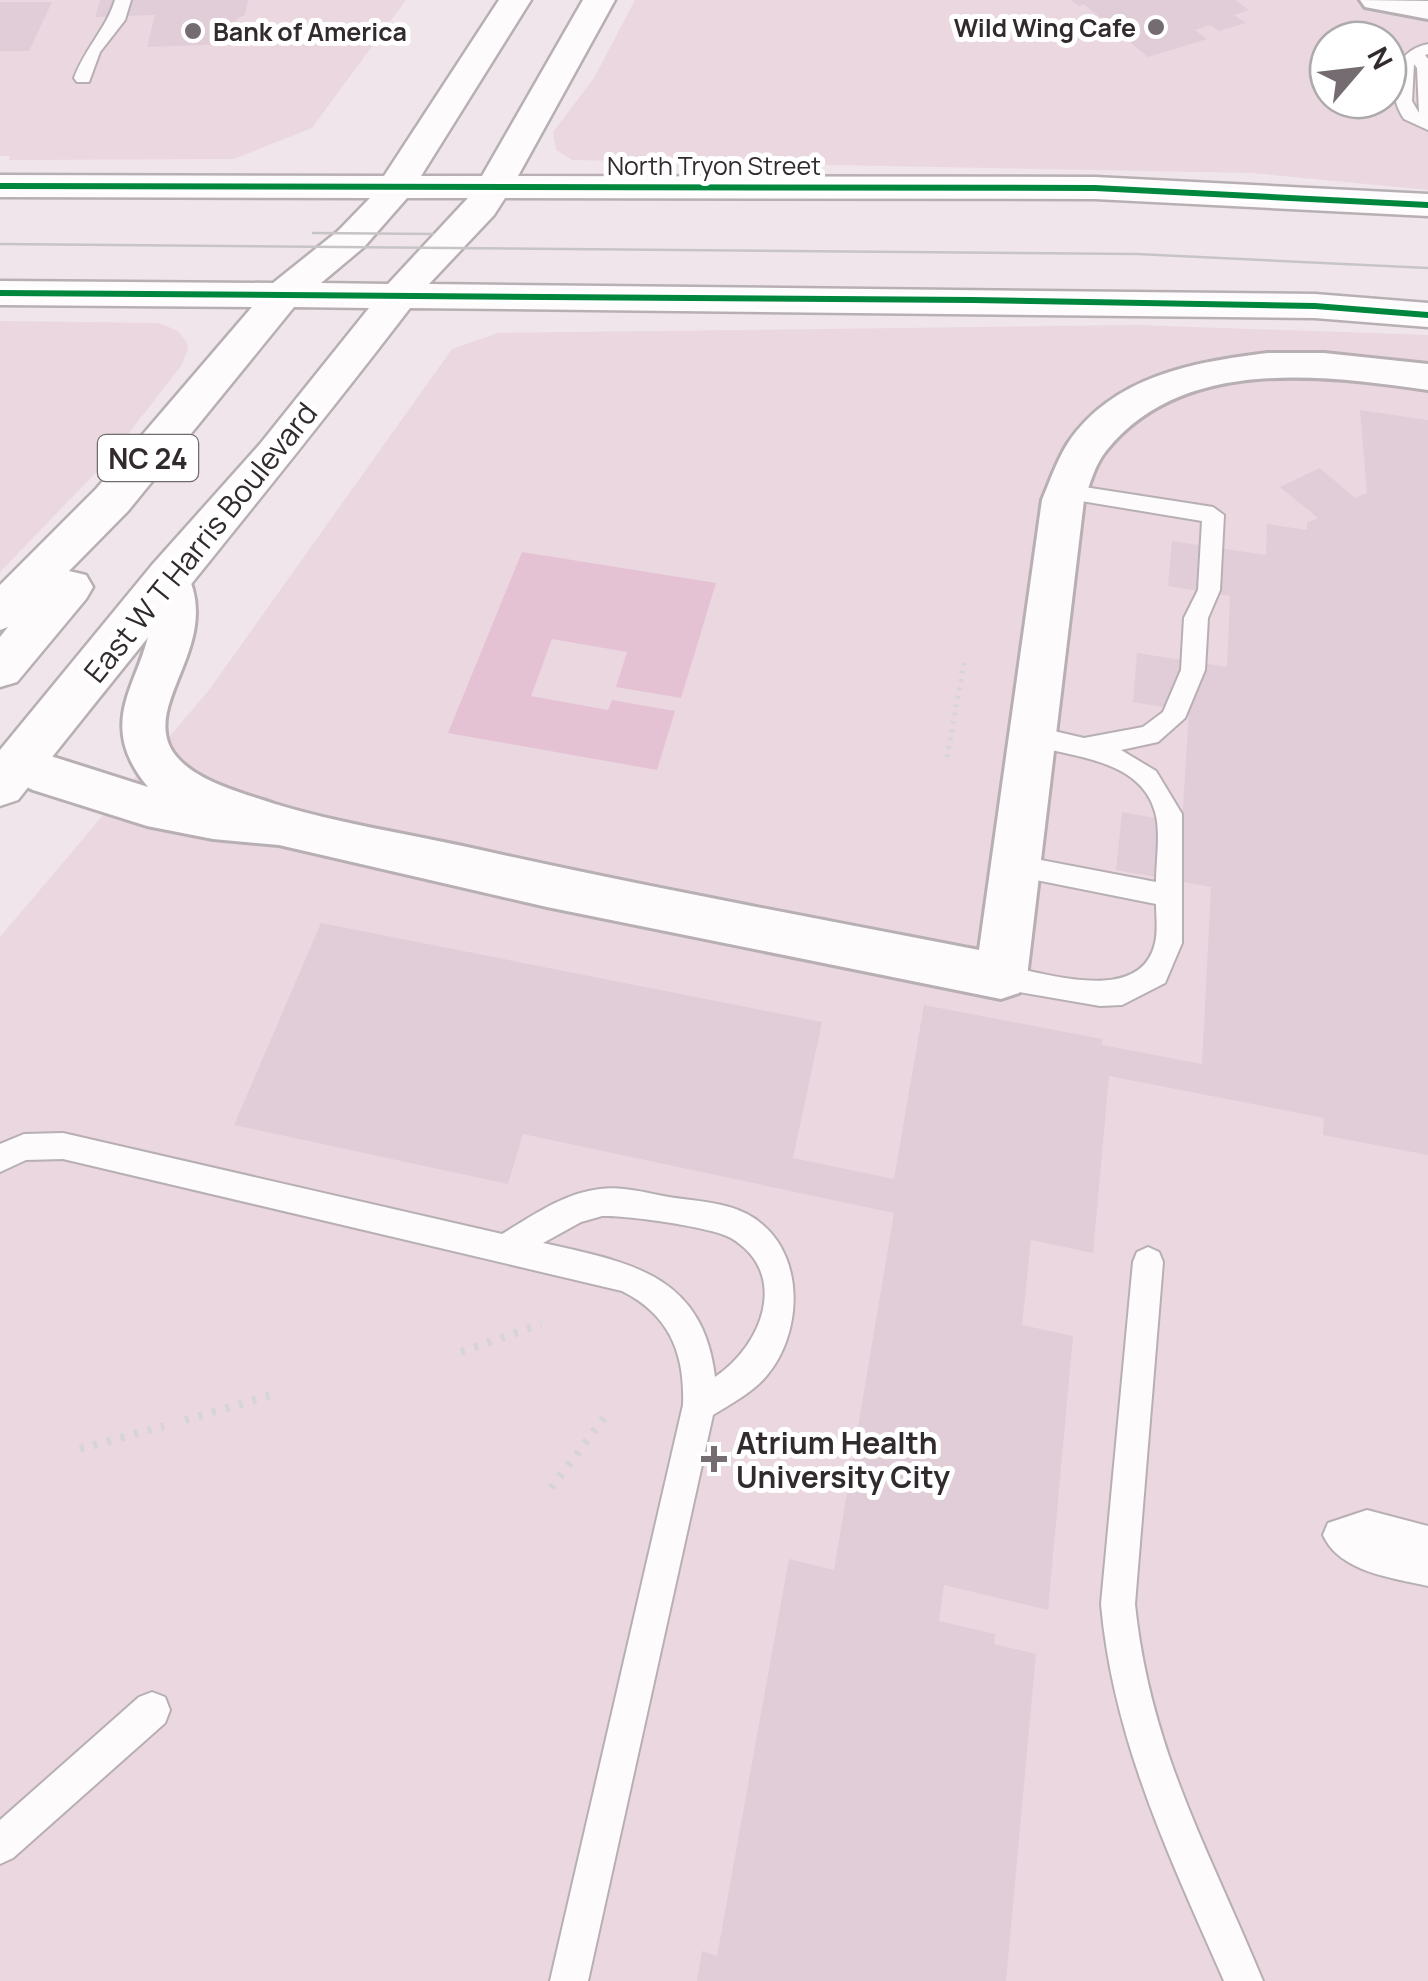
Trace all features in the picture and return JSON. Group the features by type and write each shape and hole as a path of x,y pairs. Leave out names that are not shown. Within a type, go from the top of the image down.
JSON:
{"main road":[{"name":"NC 24","path":"0,613 112,500 285,292 370,222 515,0"},
{"name":"NC 24","path":"398,297 466,226 494,186 599,0"},
{"name":"North Tryon Street","path":"0,186 1140,189 1428,205"},
{"path":"0,293 285,292 398,297 1010,301 1315,306 1428,314"},
{"name":"East W T Harris Boulevard","path":"6,769 275,454 398,297"},
{"path":"0,669 85,570 100,544 112,500"}],"street":[{"path":"1376,0 1428,10"},
{"path":"168,577 177,592 180,615 145,707 143,728 150,756 166,775 188,788 279,825 547,886 1001,977 1064,492 1081,454 1111,418 1151,392 1194,376 1277,366 1428,377"},
{"path":"6,769 187,815 235,824 279,825"}],"lane":[{"path":"83,78 92,50 117,20 123,0"},
{"path":"1428,116 1422,52 1405,64 1404,109 1408,116 1428,125"},
{"path":"1064,492 1214,515 1209,590 1196,618 1193,670 1173,718 1149,736 1086,746"},
{"path":"1001,977 1100,994 1122,993 1155,976 1168,943 1169,814 1164,798 1136,768 1086,746 1032,736"},
{"path":"1016,866 1168,895"},
{"path":"0,1158 24,1147 63,1146 626,1277 652,1287 682,1320 694,1346 701,1380 699,1405 570,1981"},
{"path":"504,1249 576,1210 613,1202 713,1218 736,1224 752,1235 777,1272 779,1294 770,1338 760,1359 734,1383 699,1405"},
{"path":"1148,1262 1118,1604 1120,1652 1138,1728 1244,1981"},
{"path":"1428,1542 1367,1527 1340,1535 1372,1556 1428,1569"},
{"path":"0,1845 152,1710"}],"path":[{"path":"946,757 964,663"},
{"path":"461,1352 541,1324"},
{"path":"185,1420 272,1396"},
{"path":"551,1488 607,1414"},
{"path":"80,1449 164,1426"}],"shaded area":[{"path":"0,0 406,0 312,128 234,159 9,160 10,156 0,156"},
{"path":"635,0 1428,0 1428,190 1253,173 572,160 556,150 553,132 594,78"},
{"path":"0,321 159,323 178,331 188,349 181,366 107,461 0,572"},
{"name":"Atrium Health University City","path":"1136,325 1428,335 1428,1981 0,1981 0,937 209,690 452,349 498,333"},
{"path":"522,552 716,583 681,698 616,687 627,652 552,639 531,696 608,710 612,700 675,711 657,770 448,733"}],"building":[{"name":"Bank of America","path":"100,0 248,0 245,15 237,18 232,44 147,47 155,15 95,17"},
{"name":"Wild Wing Cafe","path":"1071,0 1235,0 1249,10 1234,15 1246,23 1219,31 1210,25 1195,30 1207,39 1148,57 1084,4 1079,6"},
{"path":"0,2 52,2 29,51 0,51"},
{"path":"1360,410 1428,420 1428,1155 1323,1135 1324,1118 1109,1076 1093,1253 1031,1240 1022,1325 1073,1336 1048,1610 944,1585 939,1621 995,1634 994,1644 1036,1654 1006,1981 697,1981 702,1951 717,1956 789,1559 834,1570 894,1213 523,1134 508,1184 234,1125 321,923 822,1022 793,1158 894,1179 924,1005 1102,1039 1102,1045 1202,1064 1211,887 1116,870 1122,812 1182,823 1189,711 1133,702 1137,653 1227,667 1230,596 1168,586 1172,541 1266,555 1267,524 1307,530 1307,523 1318,518 1280,487 1320,468 1355,498 1367,493"}],"tram line":[{"path":"313,233 433,234"},
{"path":"0,244 1137,254 1428,268"}],"cycle path":[{"path":"0,186 1095,188 1428,205"},
{"path":"0,293 972,300 1315,306 1428,315"}],"place":[{"name":"Wild Wing Cafe","path":"1156,27"},
{"name":"Bank of America","path":"193,31"},
{"name":"Atrium Health University City","path":"714,1459"}]}
